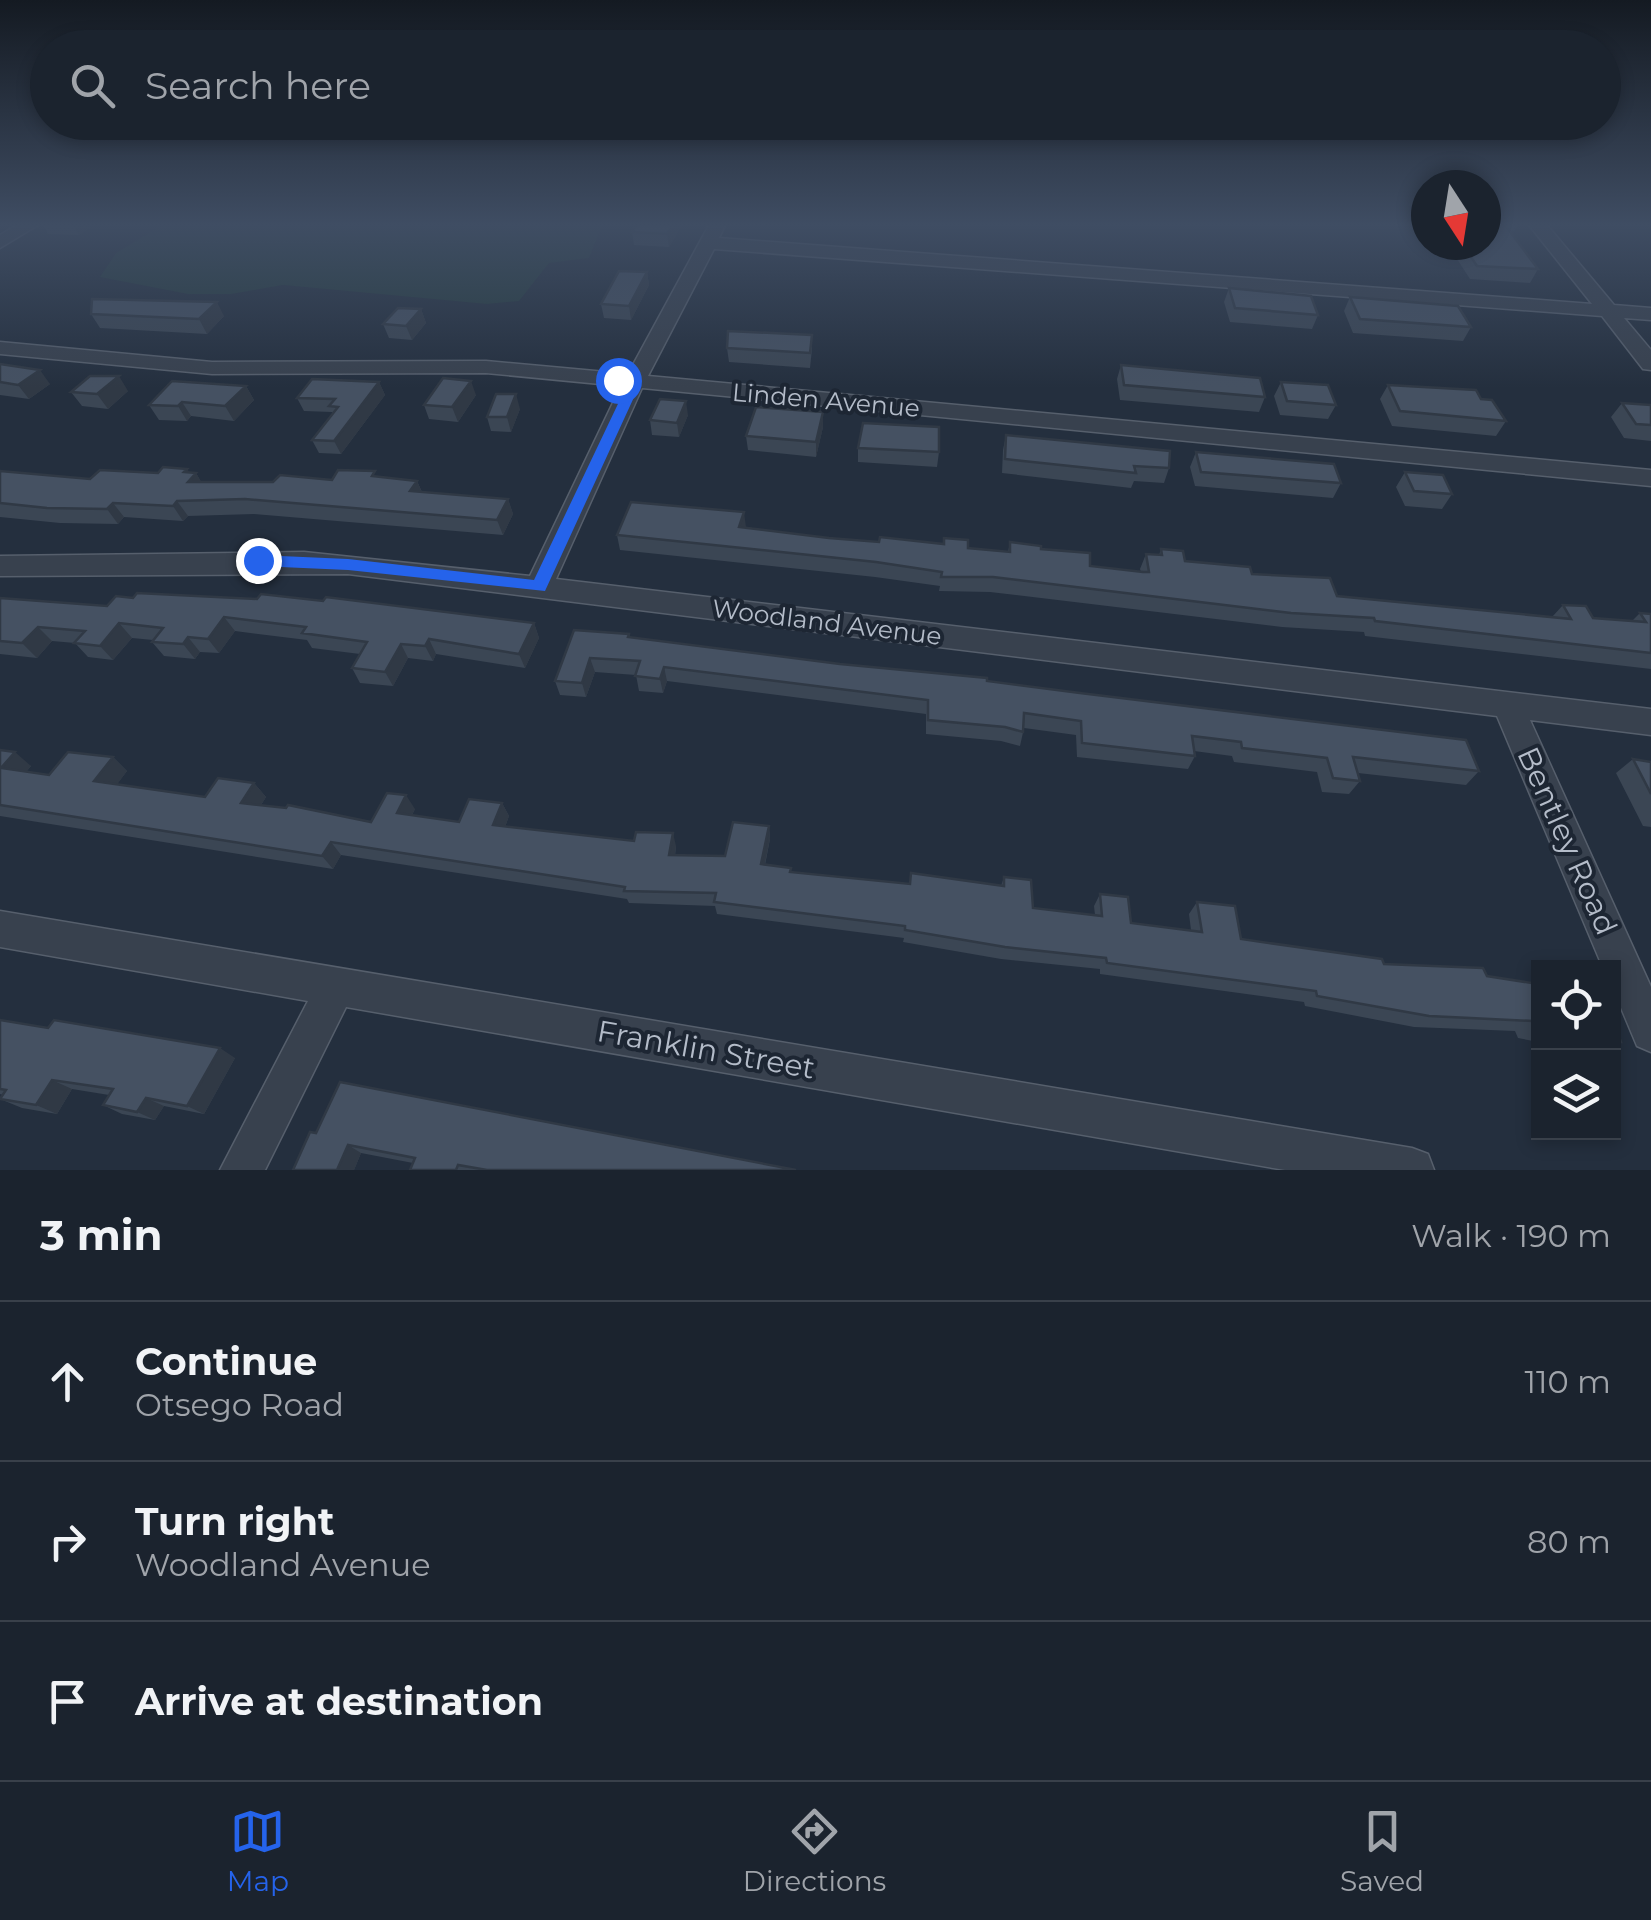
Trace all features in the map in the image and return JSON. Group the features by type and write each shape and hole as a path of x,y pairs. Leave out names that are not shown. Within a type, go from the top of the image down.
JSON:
{"street":[{"path":"539,587 635,382 689,280"},
{"path":"1243,280 1651,314"},
{"path":"1582,280 1651,364"},
{"name":"Linden Avenue","path":"0,348 212,368 449,366 1651,478"},
{"name":"Woodland Avenue","path":"0,566 86,568 303,561 1651,722"},
{"name":"Bentley Road","path":"1507,704 1651,1032"},
{"name":"Franklin Street","path":"0,928 1412,1170"},
{"path":"242,1170 336,987"}],"green space":[{"path":"113,280 536,280 519,301 487,304 283,285 231,294 188,294"}],"building":[{"path":"614,280 643,280 629,306 601,304"},
{"path":"1229,288 1311,296 1318,315 1235,308"},
{"path":"1350,297 1458,306 1471,327 1360,319"},
{"path":"92,299 217,302 199,319 91,314"},
{"path":"398,308 421,309 406,326 383,324"},
{"path":"728,331 812,335 810,353 727,348"},
{"path":"0,364 40,370 18,385 0,382"},
{"path":"1121,365 1260,378 1265,397 1124,385"},
{"path":"90,376 119,376 97,394 71,392"},
{"path":"443,378 471,381 452,407 424,405"},
{"path":"312,379 379,382 334,441 312,440 338,407 329,406 335,399 297,398"},
{"path":"172,381 246,386 225,406 182,402 178,406 149,405"},
{"path":"1281,382 1328,385 1336,405 1287,401"},
{"path":"1388,385 1476,390 1481,399 1492,400 1506,421 1400,411"},
{"path":"496,394 516,394 507,417 487,417"},
{"path":"660,399 686,401 677,423 650,420"},
{"path":"1622,403 1651,405 1651,425 1636,424"},
{"path":"756,407 823,412 816,442 746,436"},
{"path":"863,423 939,427 939,452 858,448"},
{"path":"1006,435 1170,451 1169,468 1134,466 1136,473 1005,459"},
{"path":"1196,452 1334,464 1341,483 1201,472"},
{"path":"163,467 196,473 188,482 273,482 280,475 332,480 338,470 375,471 372,476 417,481 410,491 508,499 497,520 245,499 177,501 173,506 113,503 107,509 0,503 0,471 90,479 100,470 158,473"},
{"path":"1405,472 1443,475 1452,494 1414,491"},
{"path":"631,502 744,512 739,527 829,538 879,542 880,537 944,544 944,538 968,540 968,548 1010,552 1010,542 1041,546 1090,553 1090,566 1143,572 1149,572 1146,554 1162,555 1161,549 1183,551 1185,561 1250,567 1252,574 1330,578 1337,596 1571,619 1563,605 1586,606 1593,618 1646,622 1640,613 1651,614 1651,653 993,577 941,577 942,572 876,562 617,535"},
{"path":"137,593 257,599 261,594 323,601 326,597 534,623 519,654 429,639 425,646 401,644 385,672 352,668 367,642 302,633 306,627 224,617 208,639 188,637 183,644 152,642 163,628 119,623 100,646 74,643 85,631 38,627 22,643 0,641 0,598 107,606 116,596 133,598"},
{"path":"574,630 1466,740 1479,771 1353,757 1360,781 1333,778 1327,758 1242,748 1241,742 1192,736 1195,756 1082,743 1081,721 1024,713 1023,732 928,720 928,700 664,667 660,679 635,676 640,661 590,658 582,683 555,681"},
{"path":"0,750 15,752 1,768 49,775 68,752 113,757 94,781 205,797 218,778 254,783 241,803 286,808 288,805 371,822 387,793 406,795 397,813 459,822 469,799 502,803 493,825 634,841 636,832 673,833 669,855 725,856 733,822 769,826 761,864 791,868 790,872 910,884 911,873 1004,886 1004,877 1031,880 1033,908 1102,916 1100,894 1128,897 1131,923 1202,932 1197,902 1235,906 1241,939 1382,959 1384,964 1483,968 1487,976 1531,983 1531,1021 1429,1016 1317,996 1316,991 1107,963 1106,958 1005,947 905,930 905,926 714,902 716,893 624,891 625,887 331,842 322,856 0,805"},
{"path":"1633,759 1651,762 1651,794"},
{"path":"0,1020 48,1028 54,1020 220,1048 187,1106 146,1098 137,1112 103,1105 113,1089 52,1080 36,1105 0,1099 6,1090 0,1089"},
{"path":"340,1082 796,1170 487,1170 458,1165 456,1170 410,1170 415,1158 348,1145 337,1170 293,1170"}],"route":[{"path":"258,560 348,564 539,587 635,382 618,380"}]}
